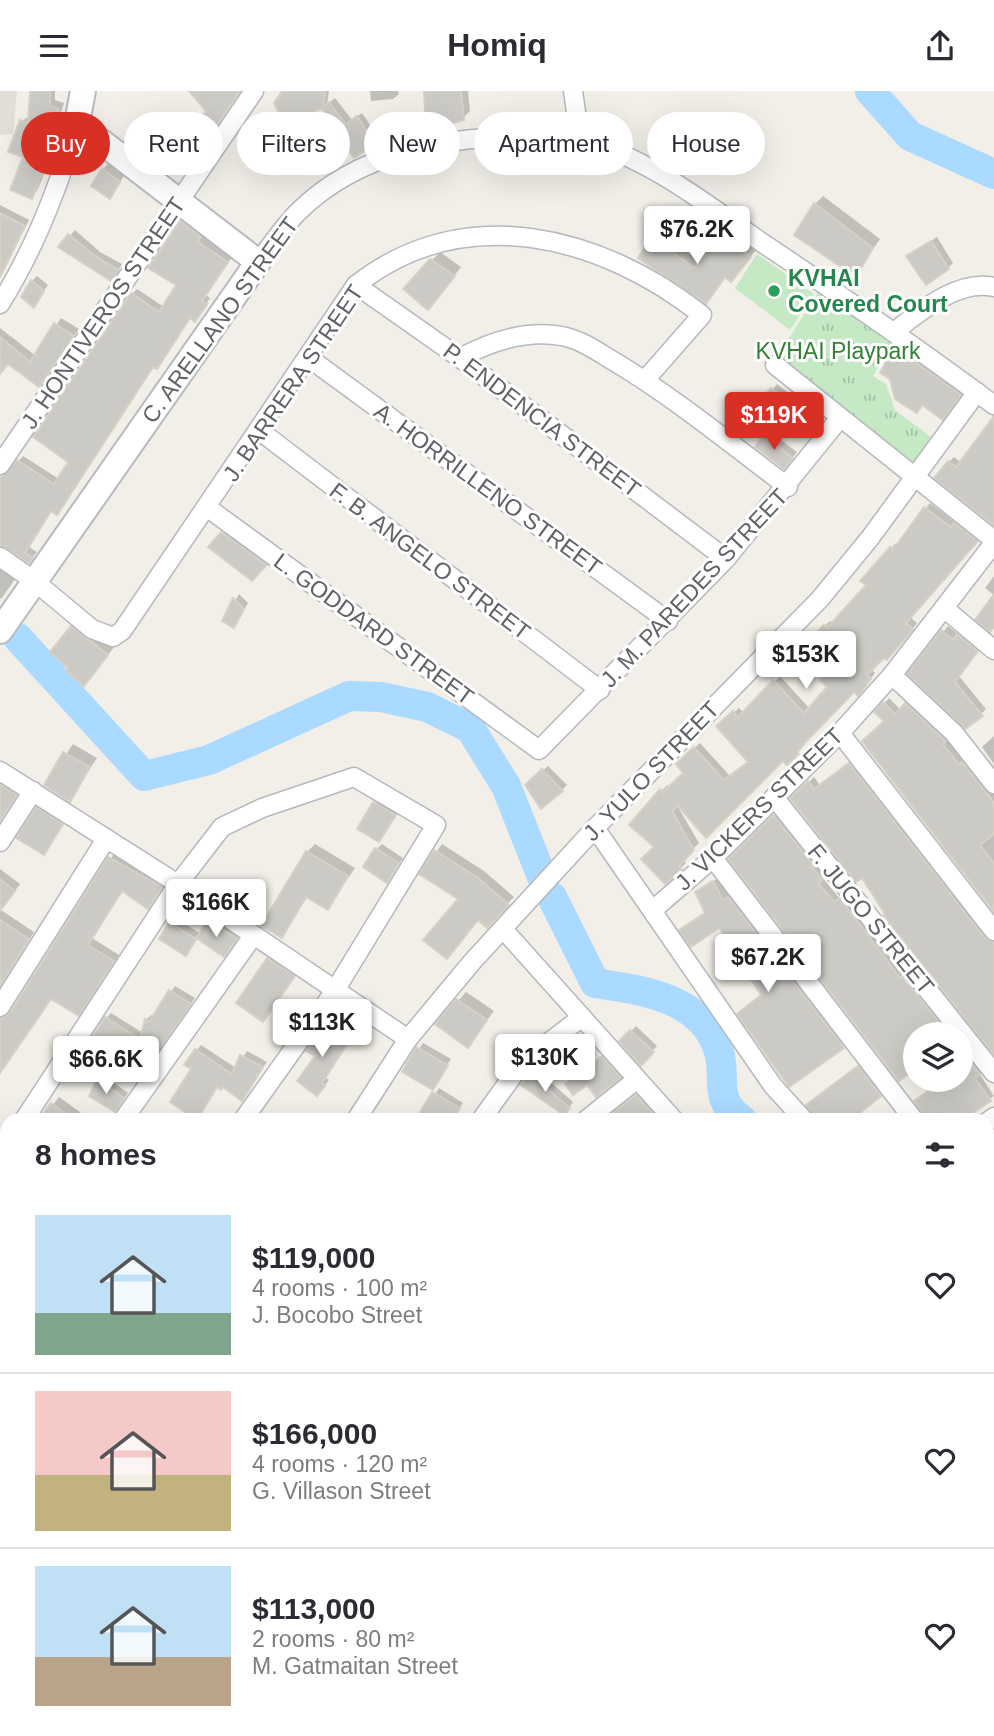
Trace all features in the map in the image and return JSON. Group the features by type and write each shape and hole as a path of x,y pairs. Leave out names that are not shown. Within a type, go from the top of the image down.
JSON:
{"street":[{"path":"79,112 83,91"},
{"name":"J. HONTIVEROS STREET","path":"0,465 254,91"},
{"path":"573,91 576,112"},
{"name":"C. ARELLANO STREET","path":"0,631 33,580 258,262 298,212 340,180 386,158 426,146 474,139"},
{"path":"110,148 258,262"},
{"name":"C. ARELLANO STREET","path":"633,161 653,169 895,331 994,405"},
{"path":"0,305 28,260 61,175"},
{"name":"J. BARRERA STREET","path":"33,580 92,629 113,637 130,625 356,285 403,254 448,240 491,233 539,238 587,251 676,294 702,315 645,380"},
{"name":"P. ENDENCIA STREET","path":"356,285 460,358 726,559"},
{"path":"895,331 934,302 961,291 994,288"},
{"path":"460,358 485,345 531,334 549,334 583,343 645,380 788,487"},
{"name":"A. HORRILLENO STREET","path":"309,358 668,621"},
{"path":"775,365 994,542"},
{"name":"J. YULO STREET","path":"360,1113 408,1039 503,929 595,828 820,599 977,392"},
{"name":"J. M. PAREDES STREET","path":"539,750 726,559 788,487 840,418"},
{"name":"F. B. ANGELO STREET","path":"260,431 600,690"},
{"name":"L. GODDARD STREET","path":"208,508 539,750"},
{"name":"J. VICKERS STREET","path":"653,909 713,858 840,733 892,675 994,542"},
{"path":"0,557 33,580"},
{"path":"944,608 994,650"},
{"path":"892,675 954,733 994,784"},
{"path":"840,733 994,931"},
{"path":"0,771 178,884 334,992 408,1039"},
{"path":"29,1113 178,884 222,827 262,808 354,777 436,825 334,992 248,1113"},
{"path":"0,842 33,790"},
{"name":"F. JUGO STREET","path":"774,797 994,1073"},
{"path":"595,828 773,1086 798,1113"},
{"path":"0,1007 106,839"},
{"path":"713,858 909,1113"},
{"path":"503,929 667,1113"},
{"path":"128,1113 253,936"},
{"path":"486,1113 522,1063 582,1017"},
{"path":"595,1113 636,1080"}],"shaded area":[{"path":"0,91 17,91 13,134 0,135"}],"green space":[{"name":"KVHAI Covered Court","path":"757,254 814,294 790,330 735,288"},
{"name":"KVHAI Playpark","path":"820,289 893,341 873,376 886,384 895,410 931,437 914,464 778,356"}],"building":[{"path":"30,91 50,91 50,106 59,109 58,112 29,112"},
{"path":"189,91 240,91 223,116 223,112 206,111"},
{"path":"282,91 325,91 323,106 329,102 337,112 324,112 322,109 312,112 278,112 274,103"},
{"path":"424,91 461,91 464,120 460,121 460,112 425,112"},
{"path":"357,116 364,127 364,151 354,158 350,152 350,121"},
{"path":"21,120 21,156 8,152"},
{"path":"21,162 21,175 41,175 32,199 10,190"},
{"path":"110,174 120,182 110,199 91,186 98,175"},
{"path":"814,203 873,248 856,277 794,235"},
{"path":"0,213 25,226 0,277"},
{"path":"180,221 201,237 198,242 228,262 202,301 207,304 195,322 190,318 157,369 153,367 57,515 51,511 25,553 33,558 29,563 0,546 0,478 17,460 54,484 68,462 33,437 131,293 159,312 176,285 148,268"},
{"path":"653,233 670,244 667,248 694,268 723,233 751,257 731,282 725,277 706,304 638,258"},
{"path":"68,234 95,256 119,270 111,281 58,247"},
{"path":"931,241 949,269 926,285 906,256"},
{"path":"430,259 455,276 428,310 403,289"},
{"path":"31,280 44,291 34,308 21,297"},
{"path":"54,323 74,336 39,387 8,364 0,374 0,337 30,362"},
{"path":"894,347 961,395 943,420 922,405 917,413 895,399 890,379 880,373"},
{"path":"771,388 792,405 767,436 747,419"},
{"path":"994,416 994,525 934,478 948,461 956,467"},
{"path":"763,435 793,458 784,469 755,447"},
{"path":"924,507 951,527 954,523 978,541 906,623 913,629 887,660 884,658 867,675 871,679 858,696 854,692 797,751 799,754 787,765 783,761 706,838 678,806 672,811 694,850 679,866 682,870 665,884 641,859 654,847 629,825 660,789 663,792 683,773 676,764 694,747 724,780 748,762 716,726 733,711 738,717 773,680 804,713 827,687 820,680 834,665 810,639 824,625 827,628 866,585 860,581 890,547 893,550"},
{"path":"221,532 267,565 252,581 208,547"},
{"path":"994,594 994,627 990,632 975,620"},
{"path":"233,598 244,609 234,628 222,621"},
{"path":"71,626 108,655 84,686 66,671 68,668 50,652"},
{"path":"941,630 954,640 957,634 978,651 955,682 983,716 965,729 907,674"},
{"path":"883,702 895,714 905,703 946,741 943,745 960,765 962,762 994,803 994,834 980,845 994,863 994,912 862,741 884,721 874,712"},
{"path":"63,752 90,767 70,802 44,785"},
{"path":"849,763 985,938 994,942 994,1055 973,1029 973,1022 968,1022 883,915 885,914 862,878 856,882 790,798 808,781 814,789"},
{"path":"542,769 563,791 541,809 525,785"},
{"path":"0,784 17,795 0,821"},
{"path":"373,802 396,815 379,842 357,829"},
{"path":"36,807 63,824 44,855 16,838"},
{"path":"773,815 814,865 812,867 822,880 818,883 834,902 840,898 900,978 902,976 939,1022 903,1022 903,1078 899,1081 728,859"},
{"path":"375,848 399,863 387,883 363,867"},
{"path":"434,850 477,877 509,905 487,928 478,920 447,959 423,940 458,899 419,874"},
{"path":"306,851 348,876 328,910 306,897 282,938 261,926"},
{"path":"108,857 162,887 148,909 122,891 88,945 114,961 79,1016 51,999 0,1073 0,1018 10,1013"},
{"path":"0,879 15,891 0,911"},
{"path":"713,881 723,900 728,897 844,1048 789,1087 737,1014 761,995 741,964 744,962 719,928 691,947 679,930 705,913 695,892"},
{"path":"0,920 29,939 0,986"},
{"path":"208,920 237,939 224,957 196,938"},
{"path":"169,922 196,939 186,956 159,939"},
{"path":"267,958 295,976 263,1022 236,1003"},
{"path":"169,990 191,1004 143,1073 92,1038 105,1017 140,1039 145,1019 149,1022"},
{"path":"456,999 487,1020 468,1048 435,1024"},
{"path":"324,1025 349,1041 322,1083 325,1086 317,1096 297,1081 315,1056 306,1051"},
{"path":"630,1030 654,1052 641,1066 619,1041"},
{"path":"416,1047 448,1065 433,1090 402,1072"},
{"path":"195,1049 232,1074 240,1055 263,1067 242,1101 223,1087 221,1090 217,1087 201,1113 186,1113 170,1102 191,1069 184,1065"},
{"path":"602,1056 621,1078 596,1097 587,1085 573,1095 565,1084"},
{"path":"973,1065 980,1074 975,1078 991,1101 973,1113 923,1113 914,1101 926,1092 973,1092"},
{"path":"858,1066 881,1096 860,1113 811,1113 806,1105"},
{"path":"530,1074 570,1108 566,1113 561,1113 521,1085"},
{"path":"97,1079 124,1098 115,1112 89,1096"},
{"path":"432,1092 460,1108 457,1113 420,1113"},
{"path":"636,1095 653,1113 613,1113"},
{"path":"51,1103 65,1113 44,1113"}],"waterway":[{"path":"870,91 910,136 994,174"},
{"path":"18,638 144,776 209,760 349,696 381,697 427,707 470,728 506,786 544,882"},
{"path":"552,897 595,983 632,989 669,1000 700,1019 719,1052 722,1088 727,1104 734,1113"}],"place":[{"name":"KVHAI Covered Court","path":"774,291"}]}
